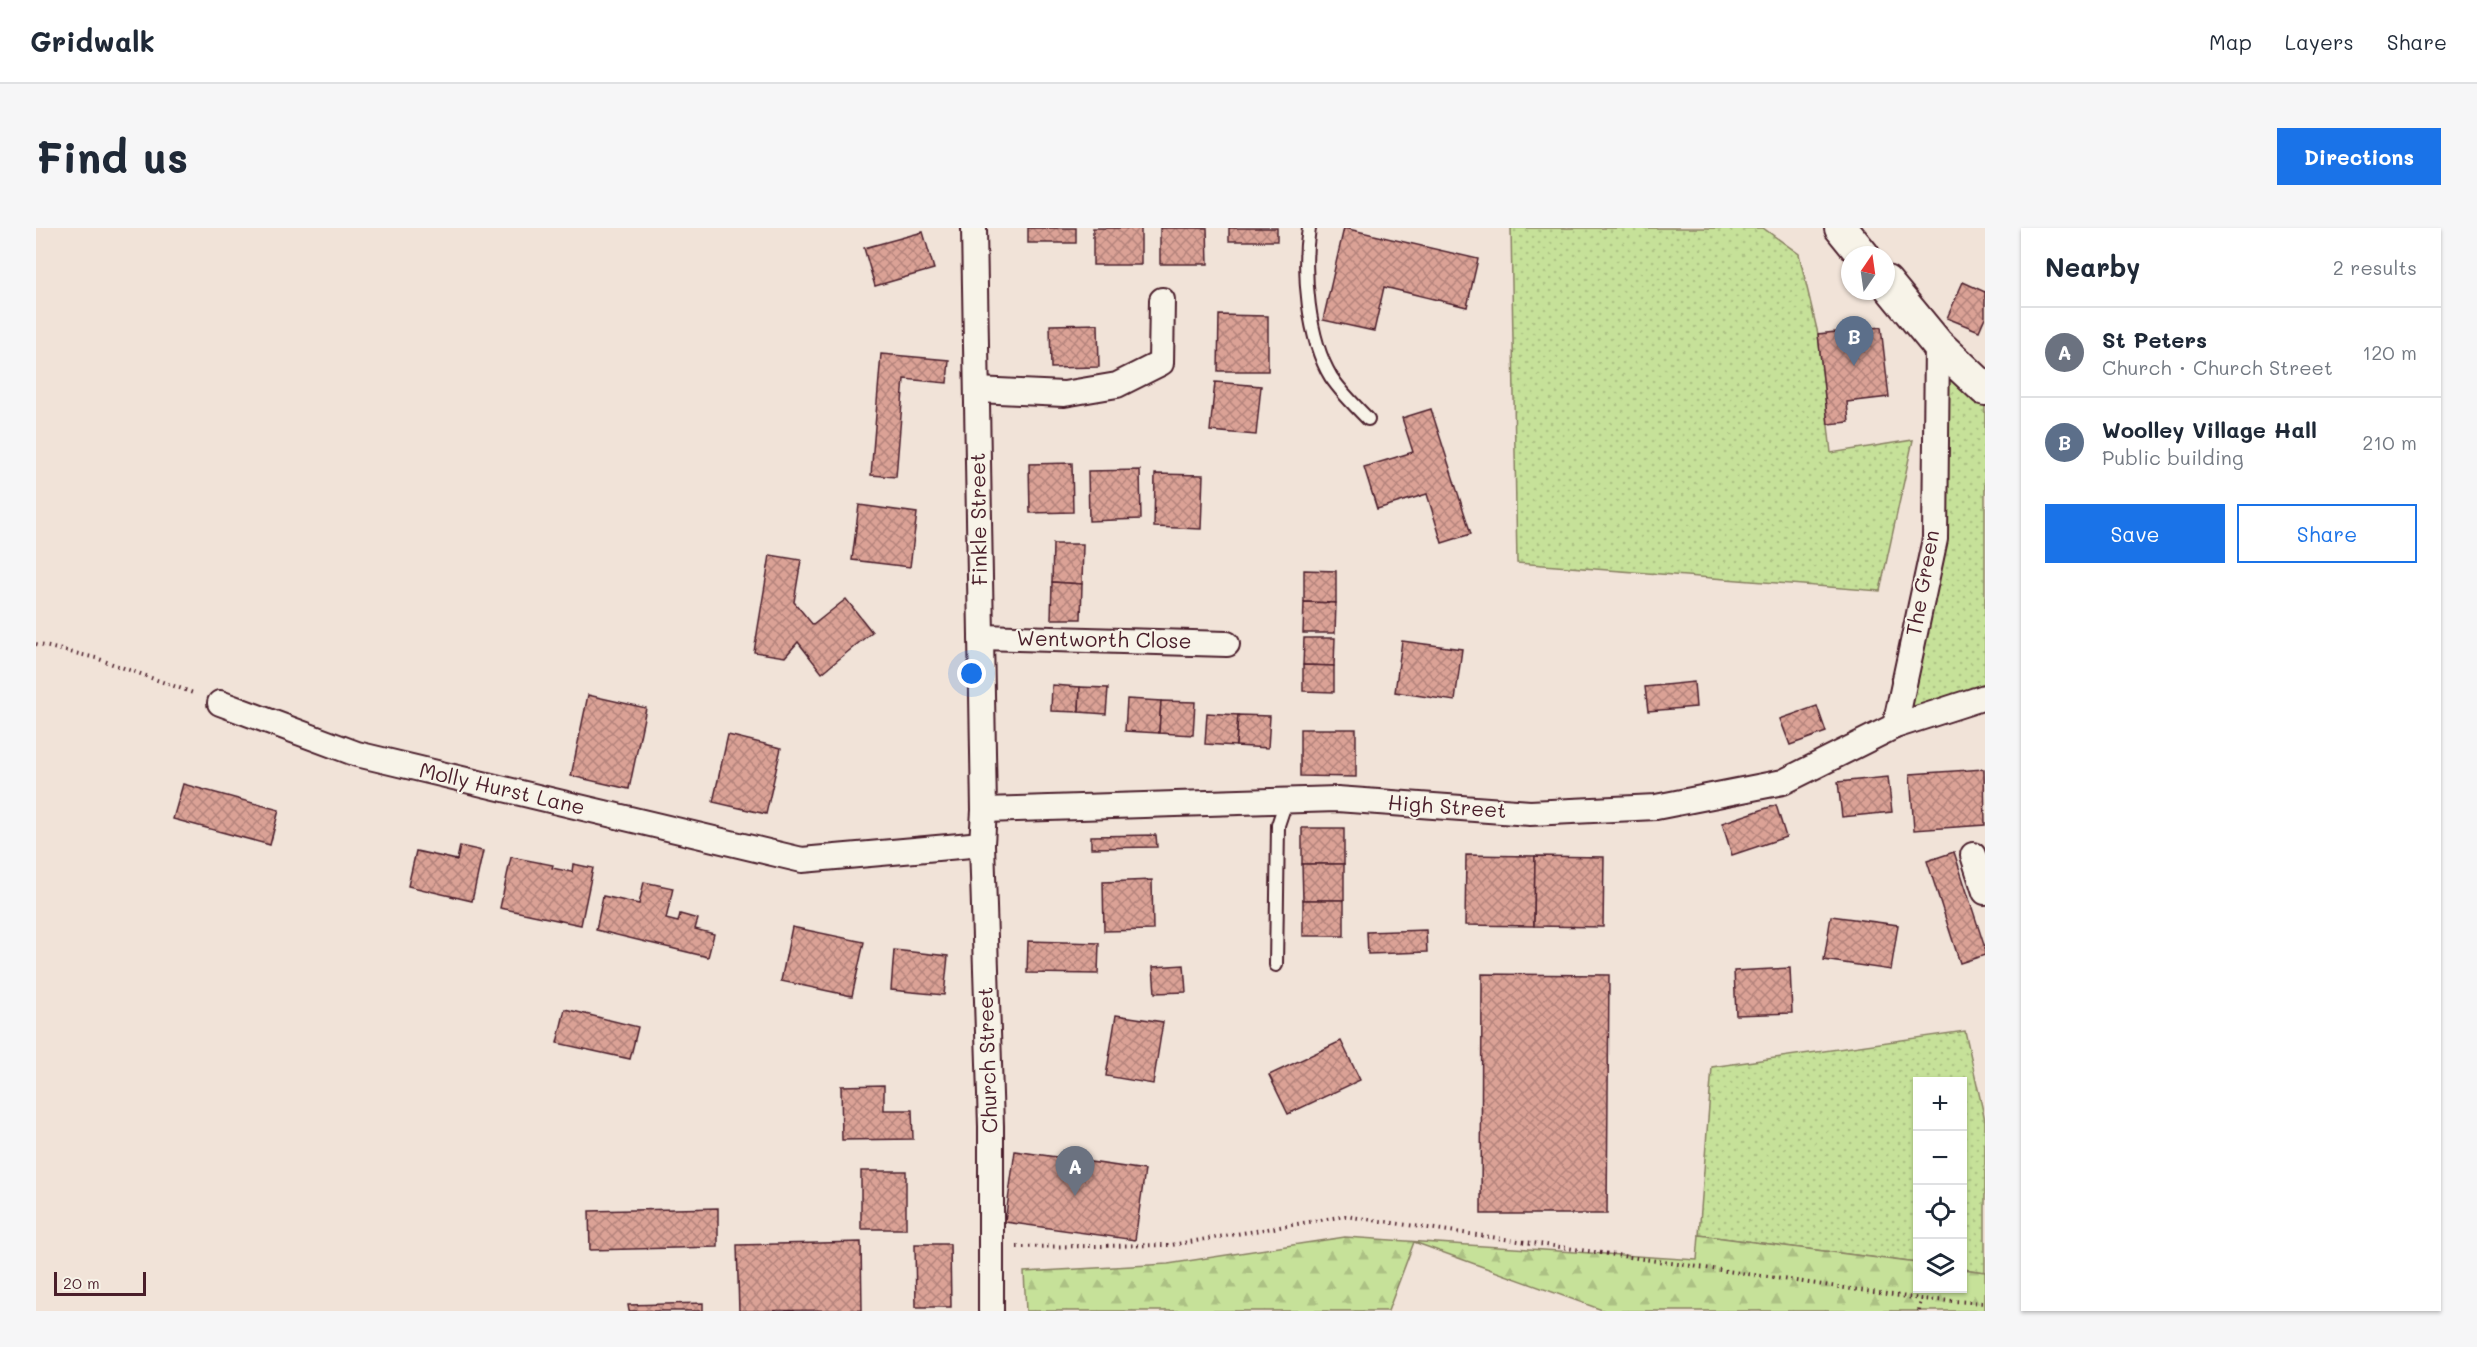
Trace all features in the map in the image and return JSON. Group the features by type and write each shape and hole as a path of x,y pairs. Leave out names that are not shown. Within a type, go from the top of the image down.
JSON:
{"street":[{"name":"Finkle Street","path":"974,228 984,810"},
{"path":"1841,228 1856,246"},
{"path":"1895,293 1937,344 1985,389"},
{"path":"977,390 1064,394 1118,385 1161,363 1162,300"},
{"name":"The Green","path":"1895,726 1935,539 1937,344"},
{"name":"Wentworth Close","path":"981,637 1227,644"},
{"path":"1895,726 1985,697"},
{"name":"Molly Hurst Lane","path":"220,703 357,754 802,860 982,844"},
{"name":"High Street","path":"984,810 1337,799 1530,813 1656,807 1783,782 1895,726"},
{"name":"Church Street","path":"984,810 982,844 991,1126 991,1311"},
{"path":"1973,855 1985,892"}],"lane":[{"path":"1309,228 1308,301 1319,353 1332,378 1368,419"},
{"path":"1276,965 1278,825 1286,801"}],"path":[{"path":"36,644 96,658 220,703"},
{"path":"990,1247 1171,1245 1345,1216 1922,1299 1985,1303"},
{"path":"1919,1311 1922,1299"}],"green space":[{"path":"1511,228 1763,228 1799,254 1818,334 1831,453 1913,440 1880,591 1517,563"},
{"path":"1937,344 1985,389 1985,697 1895,726 1935,539"},
{"path":"1965,1031 1985,1120 1985,1272 1967,1270 1967,1077 1913,1077 1913,1262 1699,1235 1712,1067"},
{"path":"1699,1235 1913,1262 1913,1293 1967,1293 1967,1270 1985,1272 1985,1311 1605,1311 1414,1242 1388,1311 1026,1311 1024,1272 1168,1264 1345,1237 1697,1260"}],"building":[{"path":"1028,228 1076,228 1076,243 1028,243"},
{"path":"1093,228 1141,228 1141,265 1093,265"},
{"path":"1160,228 1207,228 1208,264 1160,264"},
{"path":"1229,228 1277,228 1277,241 1229,241"},
{"path":"1344,228 1478,259 1467,307 1384,287 1374,331 1323,320"},
{"path":"923,232 934,269 875,286 864,248"},
{"path":"1963,282 1985,292 1985,317 1979,331 1947,318"},
{"path":"1219,315 1268,316 1268,371 1218,371"},
{"path":"1098,324 1099,367 1051,368 1050,325"},
{"path":"1881,327 1889,397 1847,402 1849,422 1828,424 1818,334"},
{"path":"881,354 949,360 947,383 904,379 896,477 871,475"},
{"path":"1215,382 1261,386 1256,435 1210,431"},
{"path":"1431,409 1471,534 1442,543 1427,494 1377,509 1364,467 1413,452 1402,418"},
{"path":"1072,463 1073,512 1030,513 1029,464"},
{"path":"1140,470 1141,519 1089,521 1088,471"},
{"path":"1155,474 1203,475 1201,529 1154,527"},
{"path":"859,505 917,513 910,567 852,560"},
{"path":"1053,544 1083,544 1082,584 1052,582"},
{"path":"770,555 801,560 794,602 813,625 846,599 872,632 822,673 798,642 785,657 754,652"},
{"path":"1304,570 1336,571 1336,603 1304,602"},
{"path":"1052,582 1082,584 1081,619 1051,619"},
{"path":"1304,602 1336,603 1335,633 1303,633"},
{"path":"1304,638 1335,638 1334,666 1303,665"},
{"path":"1402,641 1462,649 1455,701 1395,692"},
{"path":"1303,665 1334,666 1334,692 1303,691"},
{"path":"1694,682 1696,707 1648,711 1645,687"},
{"path":"1052,685 1080,687 1079,712 1051,711"},
{"path":"1080,687 1108,688 1106,714 1079,712"},
{"path":"588,695 646,708 629,789 571,776"},
{"path":"1127,699 1161,701 1159,733 1125,731"},
{"path":"1161,701 1195,702 1193,735 1159,733"},
{"path":"1817,706 1826,732 1790,745 1780,719"},
{"path":"1207,713 1238,715 1236,746 1205,744"},
{"path":"1238,715 1270,716 1268,748 1236,746"},
{"path":"1300,729 1356,729 1356,777 1300,776"},
{"path":"728,735 781,748 766,814 713,802"},
{"path":"1984,769 1985,825 1914,830 1910,774"},
{"path":"1888,777 1892,812 1842,817 1838,782"},
{"path":"183,784 279,810 270,845 173,819"},
{"path":"1776,805 1786,837 1732,855 1722,823"},
{"path":"1302,828 1344,828 1344,864 1302,864"},
{"path":"1156,835 1157,847 1091,848 1091,836"},
{"path":"460,846 483,851 472,901 408,886 416,851 457,860"},
{"path":"1954,852 1985,948 1985,955 1960,963 1927,861"},
{"path":"1466,855 1535,856 1534,926 1465,925"},
{"path":"1535,856 1604,857 1603,927 1534,926"},
{"path":"511,857 553,865 552,868 572,872 573,864 593,868 581,925 500,908"},
{"path":"1302,864 1344,864 1344,900 1303,900"},
{"path":"1152,880 1153,930 1104,931 1103,882"},
{"path":"644,882 673,888 666,919 678,922 680,914 698,919 695,929 714,934 708,957 596,930 603,896 639,904"},
{"path":"1303,900 1344,900 1344,936 1303,936"},
{"path":"1831,916 1898,925 1891,970 1824,960"},
{"path":"792,927 864,942 852,996 781,981"},
{"path":"1426,930 1427,952 1368,954 1367,932"},
{"path":"1028,941 1099,943 1098,974 1027,973"},
{"path":"894,950 948,956 944,995 891,990"},
{"path":"1184,965 1186,992 1155,993 1153,967"},
{"path":"1790,968 1792,1013 1736,1015 1734,971"},
{"path":"1482,974 1609,975 1607,1214 1481,1214"},
{"path":"565,1009 638,1027 630,1059 557,1043"},
{"path":"1116,1015 1163,1022 1153,1084 1106,1076"},
{"path":"1341,1041 1360,1080 1288,1114 1269,1075"},
{"path":"884,1085 884,1110 912,1110 913,1139 842,1140 841,1086"},
{"path":"1015,1151 1145,1170 1135,1240 1005,1222"},
{"path":"861,1171 906,1171 906,1229 861,1229"},
{"path":"718,1208 718,1247 590,1250 589,1211"},
{"path":"861,1242 862,1310 739,1311 737,1245"},
{"path":"915,1244 950,1244 951,1307 916,1307"},
{"path":"703,1303 703,1311 629,1311 628,1305"}],"place":[{"name":"Woolley Village Hall","path":"1854,366"},
{"name":"St Peters","path":"1075,1196"}]}
